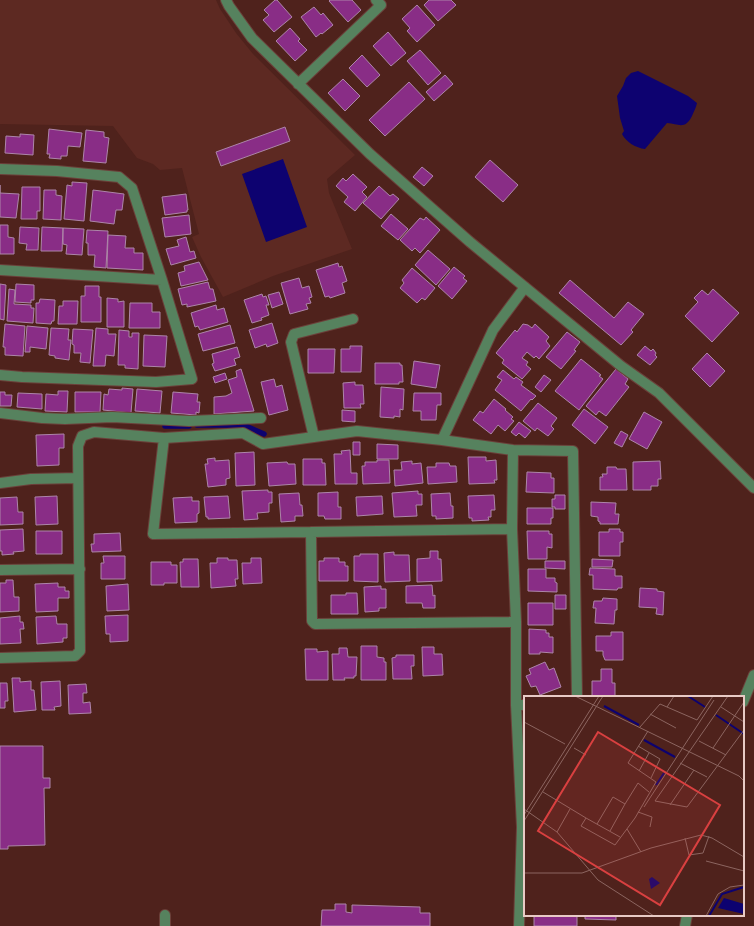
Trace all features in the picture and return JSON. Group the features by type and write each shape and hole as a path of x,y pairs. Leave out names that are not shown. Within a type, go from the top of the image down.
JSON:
{"street":[{"path":"226,0 252,38 370,154 470,242 621,366 659,393 754,488"},
{"path":"298,84 380,5 376,0"},
{"path":"0,169 57,171 119,177 132,188 192,379 156,382 0,375"},
{"path":"0,270 162,280"},
{"path":"442,440 493,330 525,287"},
{"path":"314,437 290,342 294,334 353,319"},
{"path":"0,413 42,418 112,417 189,421 261,418"},
{"path":"0,658 75,656 80,651 78,446 82,436 94,432 164,438 243,433 263,444 357,431 442,440 513,450 574,451 577,696"},
{"path":"164,438 153,534 512,529"},
{"path":"513,450 512,529 521,705 523,827 519,926"},
{"path":"0,483 31,479 78,478"},
{"path":"311,532 312,621 315,624 516,622"},
{"path":"0,570 80,569"},
{"path":"744,700 754,675"},
{"path":"165,915 166,926"},
{"path":"686,926 687,916"}],"shaded area":[{"path":"0,0 216,0 220,9 236,33 253,54 355,155 327,179 329,193 352,249 273,276 223,297 192,237 199,234 182,168 160,170 153,164 137,158 113,126 0,124"},
{"path":"638,71 688,96 697,103 692,116 687,123 681,125 667,123 645,149 632,144 626,140 622,134 624,131 620,118 617,96 626,78 631,73"},
{"path":"283,159 307,227 266,242 242,174"}],"building":[{"path":"275,0 277,0 292,17 274,32 263,20 269,15 264,10"},
{"path":"352,0 361,10 348,22 329,1"},
{"path":"429,0 451,0 456,5 438,21 424,5"},
{"path":"417,5 435,25 417,42 407,31 410,28 402,19"},
{"path":"314,7 321,15 323,13 333,25 316,37 301,17"},
{"path":"290,28 300,39 298,41 307,50 295,61 276,41"},
{"path":"388,32 406,53 391,66 373,46"},
{"path":"420,50 441,73 428,85 407,61"},
{"path":"362,55 380,75 367,87 349,68"},
{"path":"445,75 453,84 434,101 426,92"},
{"path":"343,79 360,96 345,111 328,93"},
{"path":"409,82 425,99 385,136 369,120"},
{"path":"285,127 290,141 221,166 216,152"},
{"path":"49,129 82,133 80,147 68,146 67,156 61,156 61,159 49,158 50,154 47,154"},
{"path":"86,130 104,132 104,137 109,138 106,163 83,161"},
{"path":"20,134 34,135 33,155 5,153 6,136 20,137"},
{"path":"490,160 518,185 503,202 475,177"},
{"path":"422,167 433,176 424,186 413,177"},
{"path":"353,174 367,187 362,192 367,197 355,211 344,202 348,197 336,186 343,178 346,181"},
{"path":"72,182 87,183 84,221 64,219 67,185 72,186"},
{"path":"379,186 390,196 393,194 399,199 381,219 363,203"},
{"path":"22,187 40,187 40,211 37,211 37,219 21,219"},
{"path":"44,190 56,190 56,195 62,196 61,220 43,219"},
{"path":"93,190 124,194 122,210 116,210 114,224 90,221"},
{"path":"0,193 19,194 16,218 0,217"},
{"path":"186,194 187,212 165,215 162,197"},
{"path":"391,214 408,229 398,240 381,226"},
{"path":"189,215 191,234 165,237 162,218"},
{"path":"426,217 440,230 420,253 415,248 412,251 400,240 420,218 424,220"},
{"path":"0,225 8,225 8,237 14,238 14,254 0,254"},
{"path":"20,227 39,228 38,250 26,250 27,244 19,243"},
{"path":"42,227 63,228 62,251 41,251"},
{"path":"63,228 84,229 82,255 66,254 67,245 63,244"},
{"path":"87,230 108,231 106,268 94,267 95,255 88,255 88,243 86,243"},
{"path":"108,235 126,236 125,248 134,248 134,253 143,253 143,270 107,268"},
{"path":"186,237 190,252 194,251 196,258 171,265 166,249 179,246 177,240"},
{"path":"428,250 450,269 436,285 415,265"},
{"path":"199,262 208,280 181,286 178,273 185,271 184,266"},
{"path":"338,263 339,267 342,266 347,281 342,283 345,293 330,298 329,296 325,297 316,270"},
{"path":"454,267 465,276 463,278 467,281 452,299 438,286"},
{"path":"412,268 435,288 425,300 422,298 417,303 400,288 404,283 402,280"},
{"path":"299,278 302,288 309,286 312,297 309,298 311,303 306,304 308,309 290,314 281,283"},
{"path":"570,280 614,318 628,302 644,314 631,330 633,332 621,345 559,293"},
{"path":"208,282 210,289 213,289 216,301 187,307 187,304 182,305 178,289"},
{"path":"0,284 6,285 4,320 0,319"},
{"path":"16,284 34,285 34,300 31,300 31,303 15,302"},
{"path":"85,286 99,286 99,297 101,297 101,322 81,322 81,296 85,296"},
{"path":"9,289 15,290 14,304 31,305 31,308 34,308 33,323 7,321"},
{"path":"713,289 739,313 712,342 685,316 698,302 694,298 702,290 708,295"},
{"path":"279,292 283,304 272,308 268,295"},
{"path":"262,294 263,297 266,296 269,305 266,305 269,315 261,318 262,320 252,323 244,300"},
{"path":"107,298 118,299 118,302 124,301 124,327 107,327"},
{"path":"40,299 55,300 54,321 52,321 51,324 36,323 36,303 39,303"},
{"path":"63,301 78,301 77,324 58,324 59,306 63,306"},
{"path":"130,303 152,303 152,312 160,312 160,328 129,328"},
{"path":"216,305 217,310 224,308 228,322 200,330 198,326 195,327 191,313"},
{"path":"272,323 278,343 267,347 266,344 255,348 249,330"},
{"path":"5,324 25,326 23,356 5,355 5,347 3,347"},
{"path":"523,324 532,328 535,324 549,337 546,341 550,346 539,359 536,356 534,358 527,352 522,358 528,362 526,365 531,369 522,379 502,363 504,360 496,353 515,330 517,332"},
{"path":"230,325 235,343 203,351 198,334"},
{"path":"27,326 48,328 46,349 30,347 30,352 25,352"},
{"path":"51,328 69,329 68,340 71,340 69,360 55,358 55,356 49,355"},
{"path":"96,328 108,329 108,334 116,334 114,356 106,355 105,366 93,366"},
{"path":"73,329 93,330 90,363 80,362 81,353 74,353 74,345 72,344"},
{"path":"119,330 129,331 129,337 132,337 132,333 139,333 138,369 125,368 125,365 118,365"},
{"path":"567,332 580,342 574,350 576,351 561,369 546,357"},
{"path":"144,335 167,336 165,367 143,366"},
{"path":"350,346 362,346 361,372 341,372 341,349 350,349"},
{"path":"645,346 651,351 653,349 656,353 655,355 657,357 650,365 637,355"},
{"path":"237,347 240,357 234,359 236,365 215,371 212,364 214,363 212,354"},
{"path":"308,349 335,349 334,373 308,373"},
{"path":"707,353 725,371 710,387 692,369"},
{"path":"581,359 601,375 599,376 603,379 579,410 555,391"},
{"path":"414,361 440,365 436,388 411,384"},
{"path":"375,363 400,363 400,365 402,365 403,382 399,382 399,384 375,384"},
{"path":"241,369 254,411 214,414 214,397 226,396 232,393 228,380 237,377 236,371"},
{"path":"616,369 628,379 625,384 629,387 606,416 599,411 596,415 586,406"},
{"path":"503,370 514,379 516,377 523,382 521,385 536,396 532,400 531,399 521,411 495,390 502,380 497,377"},
{"path":"225,373 227,379 215,383 213,377"},
{"path":"544,375 551,380 541,392 535,387"},
{"path":"274,379 276,387 282,385 288,410 269,415 261,382"},
{"path":"355,382 355,385 363,385 364,404 360,404 361,408 344,408 343,383"},
{"path":"381,387 404,389 403,410 400,409 400,417 380,417"},
{"path":"122,388 133,389 131,413 103,410 104,394 108,395 109,389 122,390"},
{"path":"137,389 162,391 160,413 135,411"},
{"path":"58,391 68,391 67,412 45,411 46,394 58,395"},
{"path":"0,392 5,392 5,395 12,395 11,406 0,406"},
{"path":"75,392 101,392 100,412 75,412"},
{"path":"173,392 198,394 197,402 200,402 199,413 196,412 196,415 171,413"},
{"path":"18,393 42,394 42,409 17,407"},
{"path":"414,393 441,393 441,405 437,405 436,420 421,420 421,411 413,411"},
{"path":"494,399 506,409 505,410 513,417 511,419 514,421 505,431 498,425 491,434 473,420 480,411 483,413"},
{"path":"538,403 557,418 551,426 554,429 548,436 537,428 535,431 523,421"},
{"path":"584,409 608,427 595,444 572,425"},
{"path":"342,410 355,411 355,422 342,421"},
{"path":"644,412 662,422 647,449 629,439"},
{"path":"519,422 531,431 525,438 519,433 516,436 511,432"},
{"path":"621,431 628,435 622,447 614,443"},
{"path":"64,434 64,448 59,448 59,465 37,466 36,435"},
{"path":"353,442 360,442 360,455 353,455"},
{"path":"377,444 398,445 398,459 377,459"},
{"path":"350,450 351,473 357,473 357,484 335,484 334,454 342,454 341,451"},
{"path":"254,452 255,485 236,486 235,453"},
{"path":"468,457 486,457 486,461 496,460 497,480 494,480 495,483 469,484"},
{"path":"215,458 215,461 229,460 230,478 226,479 226,485 208,487 205,464 208,464 207,459"},
{"path":"303,459 322,459 322,463 325,463 326,485 303,485"},
{"path":"377,460 389,460 390,483 363,484 362,466 365,466 365,462 377,462"},
{"path":"412,461 412,464 421,463 423,483 395,486 394,470 402,470 401,462"},
{"path":"660,461 661,479 658,479 658,486 651,486 651,490 633,490 633,462"},
{"path":"287,462 288,464 295,464 296,484 269,486 267,463"},
{"path":"436,463 449,463 450,466 456,466 457,482 428,484 427,467 436,467"},
{"path":"607,467 626,469 627,490 600,490 600,477 603,477 602,474 607,474"},
{"path":"527,472 551,473 551,478 554,478 554,493 526,492"},
{"path":"268,490 268,492 272,492 272,503 269,503 269,512 257,513 258,519 244,520 242,491"},
{"path":"418,491 418,494 422,494 422,505 416,505 417,516 394,517 392,493"},
{"path":"338,492 338,507 341,507 341,519 325,519 324,516 318,516 318,493"},
{"path":"299,493 303,516 295,516 295,521 281,522 279,494"},
{"path":"450,493 451,506 453,506 453,518 436,519 436,516 432,516 431,494"},
{"path":"494,495 495,510 491,510 491,517 488,517 489,520 472,521 472,518 469,518 468,496"},
{"path":"555,495 565,495 565,509 555,509 555,507 552,507 552,499 555,499"},
{"path":"57,496 58,524 36,525 35,497"},
{"path":"228,496 230,518 208,519 208,517 206,517 204,497"},
{"path":"382,496 383,514 357,516 356,497"},
{"path":"17,497 18,512 23,512 23,524 0,525 0,498"},
{"path":"192,497 192,501 199,501 197,522 175,523 173,498"},
{"path":"591,502 616,503 615,514 619,514 618,524 600,524 598,517 591,516"},
{"path":"527,508 553,508 553,518 551,518 551,524 527,524"},
{"path":"23,529 24,551 2,555 2,551 0,551 0,530"},
{"path":"609,529 620,529 620,532 623,532 623,542 620,542 620,556 599,556 599,532 609,532"},
{"path":"36,531 62,531 62,554 36,554"},
{"path":"527,531 549,531 549,534 552,534 552,548 547,547 547,559 528,559"},
{"path":"120,533 121,551 92,552 91,544 94,544 94,534"},
{"path":"430,551 438,551 438,559 441,559 442,581 417,582 417,559 430,558"},
{"path":"394,552 394,555 409,555 410,581 385,582 384,553"},
{"path":"360,554 378,554 378,582 354,581 354,556 360,556"},
{"path":"103,556 125,556 125,579 101,579 101,563 104,563"},
{"path":"217,558 237,560 238,579 235,579 236,586 211,588 210,563 217,563"},
{"path":"251,558 261,558 262,583 243,584 242,563 251,563"},
{"path":"324,558 339,558 339,562 345,562 345,566 348,566 348,581 319,581 319,561 324,561"},
{"path":"183,559 198,559 199,587 181,587 180,562 183,562"},
{"path":"592,559 613,560 612,567 592,567"},
{"path":"545,561 565,561 565,569 545,568"},
{"path":"151,562 171,562 171,565 177,565 177,583 151,585"},
{"path":"590,568 615,569 615,576 622,576 622,588 618,588 617,590 593,589 593,575 589,575"},
{"path":"528,569 546,569 546,578 555,578 555,582 557,583 557,592 528,591"},
{"path":"6,580 13,580 14,597 19,597 19,611 0,612 0,583 6,583"},
{"path":"58,583 58,587 65,587 65,591 69,591 69,598 58,598 58,611 36,612 35,584"},
{"path":"128,584 129,610 107,611 106,586"},
{"path":"432,585 433,596 435,595 435,608 423,608 422,603 406,603 406,586"},
{"path":"381,586 381,589 386,589 386,608 379,608 379,611 365,612 364,587"},
{"path":"640,588 657,589 657,591 664,592 663,615 656,614 657,608 639,607"},
{"path":"346,593 357,593 358,614 331,614 331,595 346,595"},
{"path":"555,595 566,595 566,609 555,609"},
{"path":"603,598 617,599 617,610 615,610 614,624 595,623 596,608 593,608 594,601 602,601"},
{"path":"528,603 553,603 553,625 528,625"},
{"path":"128,615 128,641 110,642 110,634 106,634 105,616"},
{"path":"20,616 20,622 23,622 24,629 20,629 21,643 0,644 0,618"},
{"path":"56,616 57,624 67,624 67,638 63,638 63,642 37,644 36,617"},
{"path":"529,629 546,630 546,633 549,633 549,637 553,637 553,653 540,652 540,654 529,654"},
{"path":"611,632 623,632 623,660 605,660 603,651 596,651 596,636 611,636"},
{"path":"361,646 377,646 377,657 384,658 384,662 386,662 386,680 361,680"},
{"path":"422,647 434,647 434,654 442,654 443,675 423,676"},
{"path":"339,648 347,648 348,657 357,657 356,676 354,676 354,678 333,680 332,654 339,654"},
{"path":"305,649 317,649 317,652 328,651 328,680 306,680"},
{"path":"396,655 414,655 414,666 411,666 412,679 393,679 392,658 396,657"},
{"path":"545,662 549,670 554,668 561,687 540,695 536,686 531,687 526,676 531,674 529,669"},
{"path":"601,669 612,669 612,683 615,683 615,696 592,696 592,681 601,681"},
{"path":"12,678 20,678 20,682 31,681 31,690 34,690 36,710 14,712"},
{"path":"60,681 61,706 54,707 55,710 42,710 41,682"},
{"path":"0,683 7,683 8,701 5,701 5,708 0,708"},
{"path":"86,684 87,693 83,693 83,703 90,702 91,713 69,714 68,685"},
{"path":"0,746 43,746 43,778 50,778 50,788 44,788 45,845 8,846 8,849 0,849"},
{"path":"335,904 346,904 346,912 352,913 352,905 420,907 420,913 430,913 430,926 321,926 322,910 335,910"},
{"path":"534,916 577,916 577,926 534,926"},
{"path":"585,916 616,916 616,920 585,919"}],"waterway":[{"path":"197,425 243,425 264,434"},
{"path":"165,426 189,426"}]}
